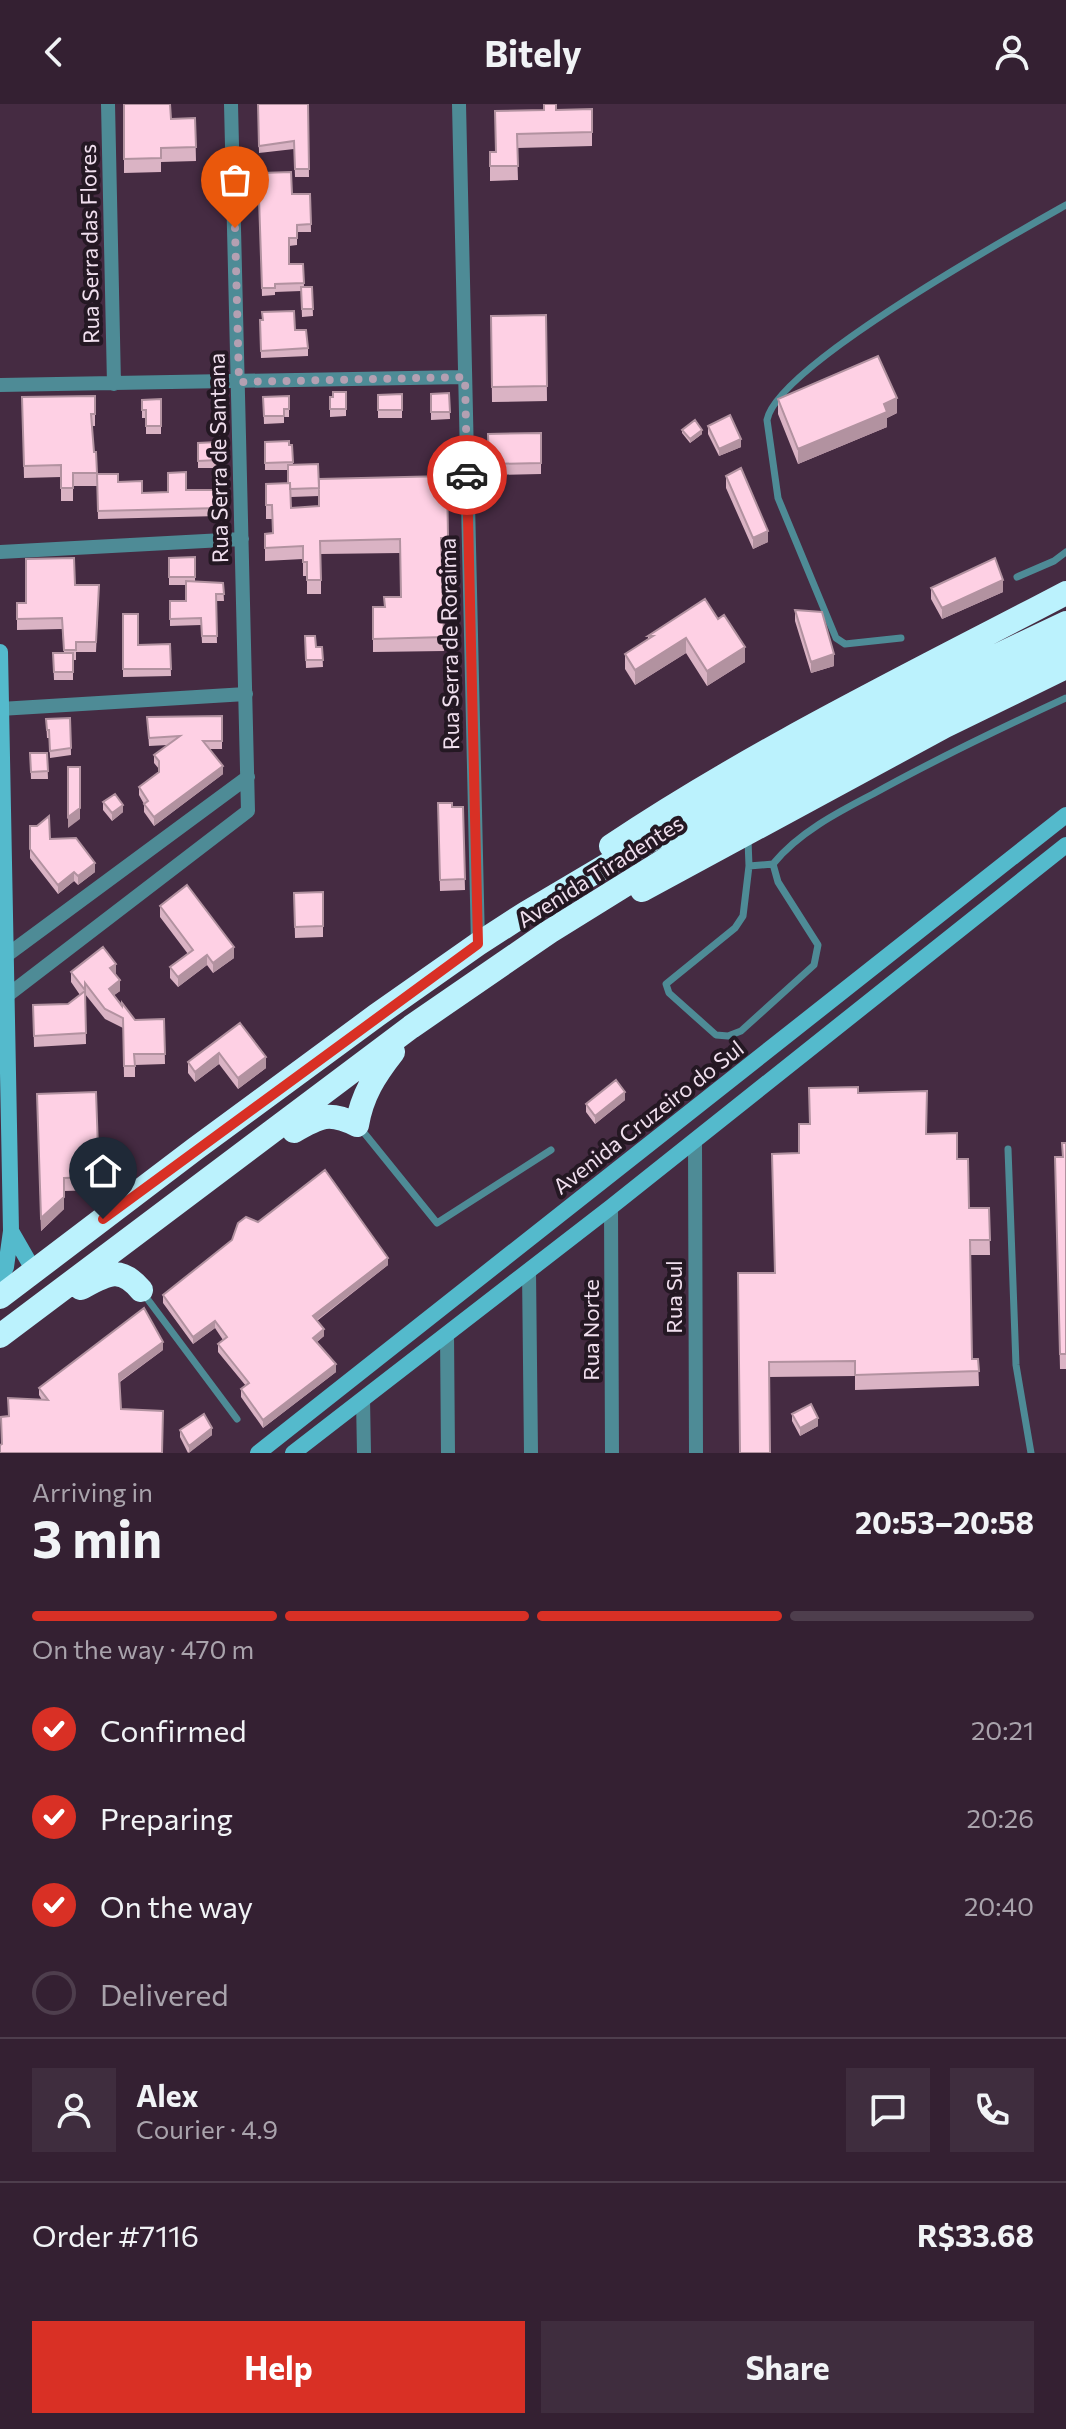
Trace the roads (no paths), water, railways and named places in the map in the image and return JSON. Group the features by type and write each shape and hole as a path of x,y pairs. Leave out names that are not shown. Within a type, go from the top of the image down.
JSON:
{"highway":[{"path":"526,913 577,869 677,802 904,675 1066,593"},
{"name":"Avenida Tiradentes","path":"0,1297 195,1149 478,944 526,913 629,852 944,681 1066,623"},
{"name":"Avenida Tiradentes","path":"0,1336 411,1027 549,932 686,847 856,749 952,697 1066,643"},
{"path":"549,932 661,881 945,726 1066,667"},
{"path":"220,1171 320,1117 339,1116 357,1125 373,1076 411,1027"},
{"path":"0,1323 30,1299 36,1283 34,1271"},
{"path":"26,1316 108,1273 132,1279 141,1290"}],"street":[{"name":"Rua Serra das Flores","path":"108,104 114,384"},
{"name":"Rua Serra de Santana","path":"8,995 248,811 231,104"},
{"name":"Rua Serra de Roraima","path":"459,104 478,944"},
{"path":"0,385 465,377"},
{"path":"0,552 242,539"},
{"path":"0,652 11,1231 6,1267 0,1280"},
{"path":"1,709 246,694"},
{"path":"7,955 248,777"},
{"name":"Avenida Cruzeiro do Sul","path":"258,1453 1066,815"},
{"path":"293,1453 611,1207 1066,845"},
{"name":"Rua Sul","path":"695,1140 696,1453"},
{"name":"Rua Norte","path":"611,1207 612,1453"},
{"path":"11,1231 34,1271"},
{"path":"529,1271 531,1453"},
{"path":"447,1334 448,1453"},
{"path":"363,1399 364,1453"}],"lane":[{"path":"901,638 845,644 836,638 778,498 768,413 780,395 863,326 1066,205"},
{"path":"1017,577 1054,561 1066,552"},
{"path":"749,866 773,864 783,851 842,811 932,761 1066,698"},
{"path":"748,834 749,866 743,916 735,928 666,984 669,993 716,1035 728,1036 741,1031 814,965 817,957 818,945 778,882 773,864"},
{"path":"357,1125 437,1223 551,1150"},
{"path":"1008,1149 1016,1365 1031,1453"},
{"path":"141,1290 237,1419"}]}
